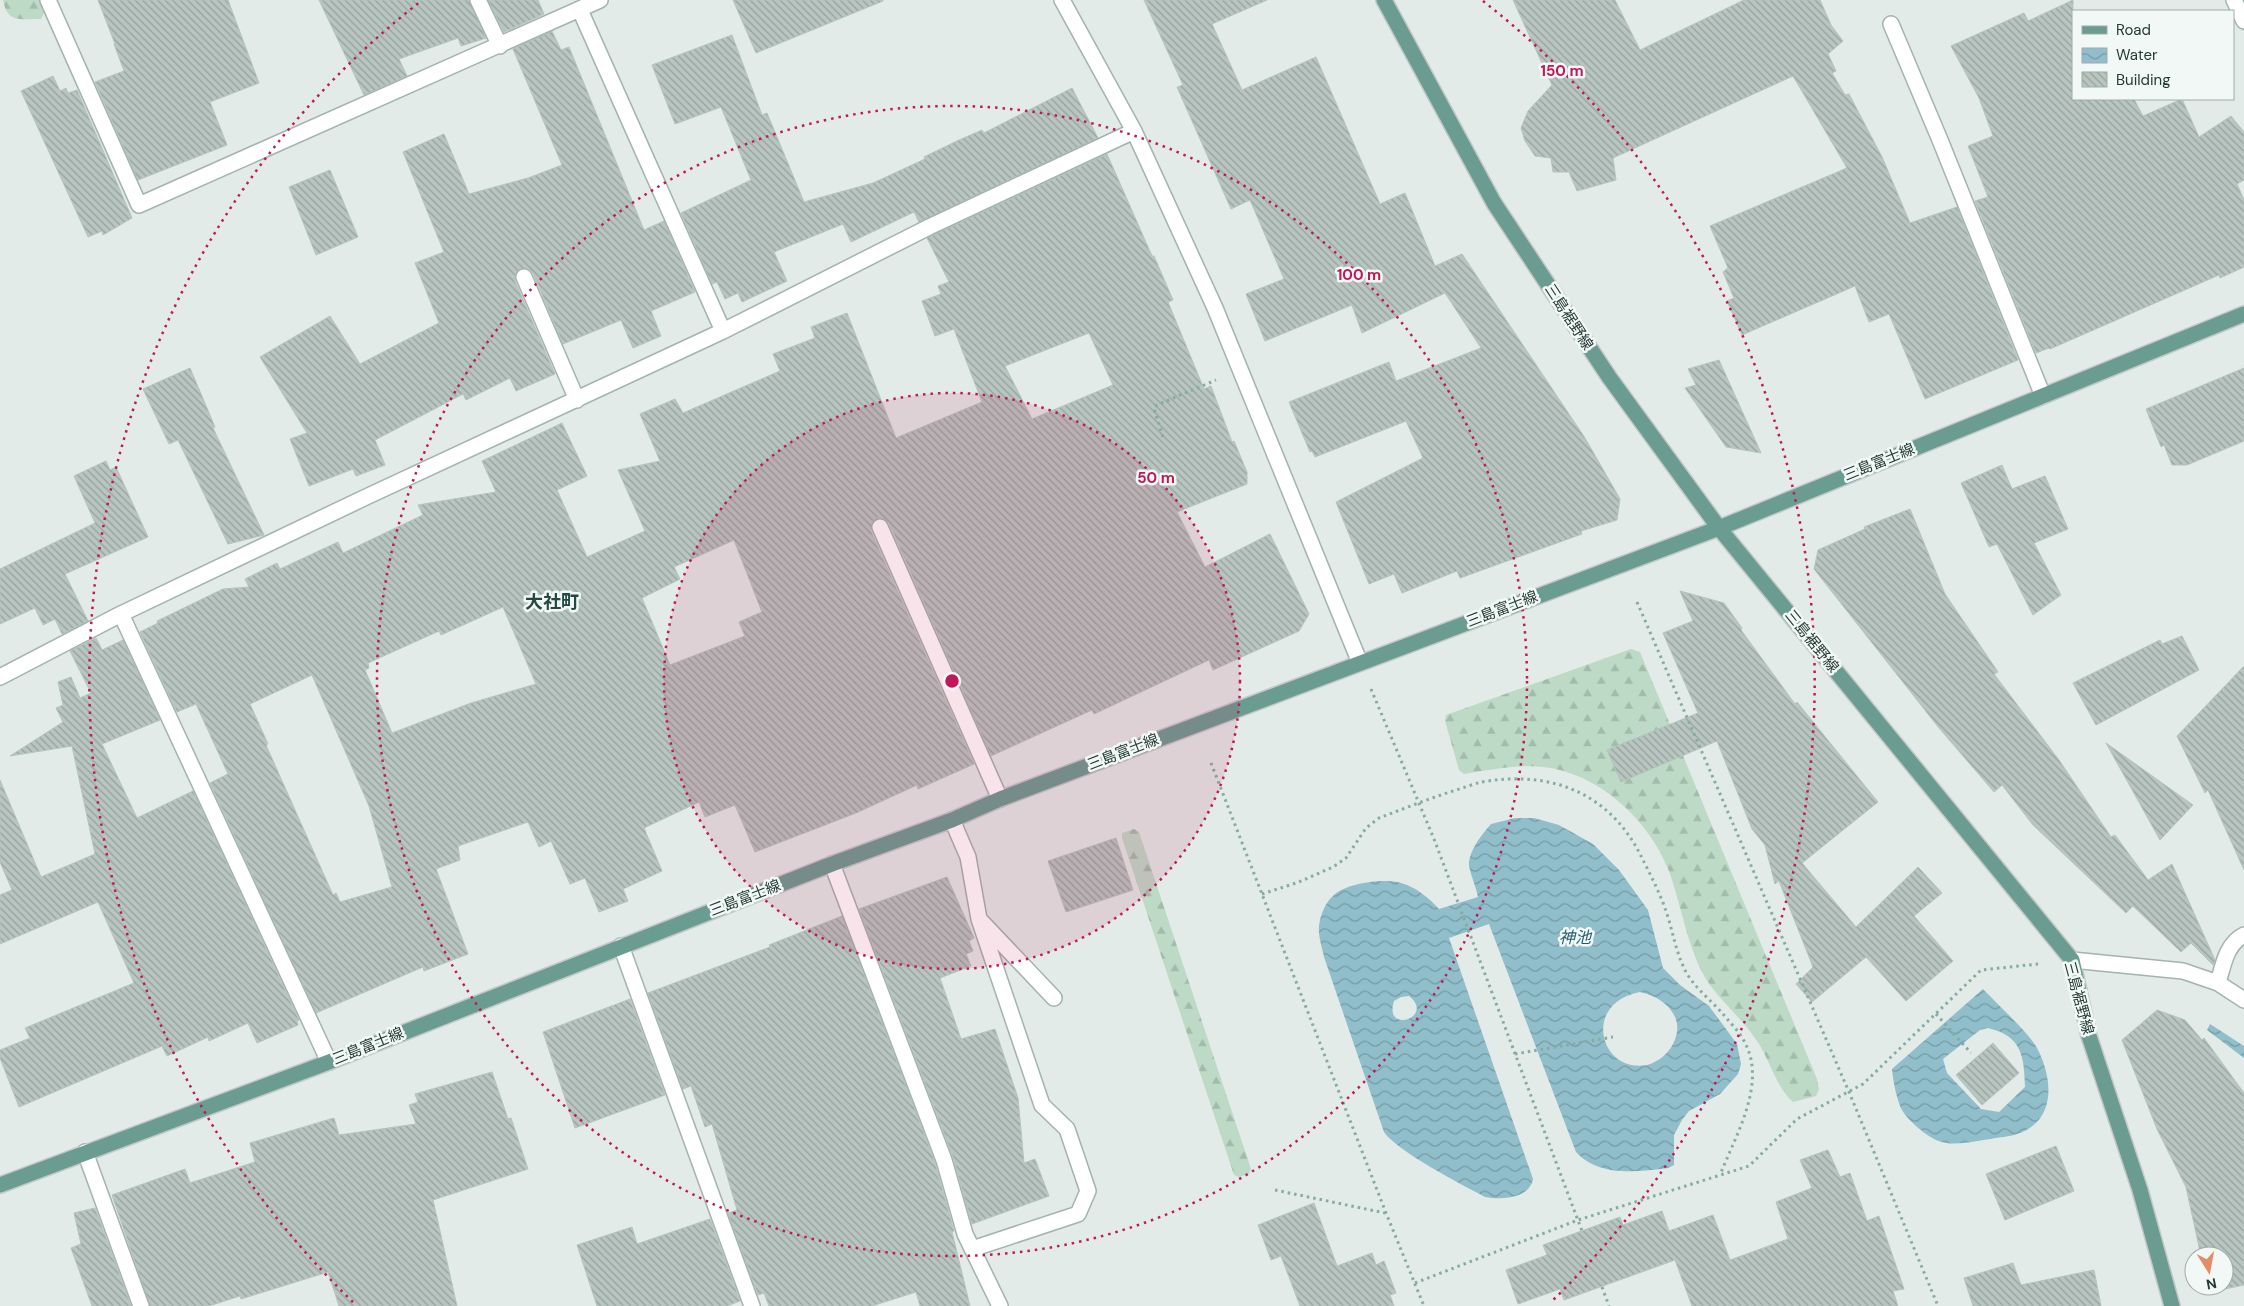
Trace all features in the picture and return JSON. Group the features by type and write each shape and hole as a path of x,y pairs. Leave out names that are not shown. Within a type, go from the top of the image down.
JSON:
{"main road":[{"name":"三島裾野線","path":"1384,0 1494,203 1609,377 1719,528 2072,960 2089,1036 2140,1190 2172,1306"},
{"name":"三島富士線","path":"0,1185 330,1062 621,946 832,864 952,820 1000,799 1719,528 2244,314"}],"street":[{"path":"48,0 139,204 500,46 600,0"},
{"path":"478,0 500,46"},
{"path":"1062,0 1134,131 1215,308 1360,663"},
{"path":"2234,0 2244,21"},
{"path":"580,10 723,331"},
{"path":"1891,24 1944,149 2042,396"},
{"path":"0,677 121,614 723,331 929,227 1134,131"},
{"path":"524,277 577,400"},
{"path":"880,527 1000,799"},
{"path":"121,614 330,1062"},
{"path":"952,820 968,857 979,919 1042,1105 1067,1129 1088,1191 1078,1214 972,1249"},
{"path":"832,864 944,1160 965,1234 1000,1306"},
{"path":"979,919 1054,998"},
{"path":"2218,983 2228,952 2237,939 2244,936"},
{"path":"621,946 752,1306"},
{"path":"2072,960 2183,971 2218,983 2244,1000"},
{"path":"85,1152 141,1306"}],"path":[{"path":"1163,437 1154,408 1157,405 1240,371"},
{"path":"1638,602 1849,1092 1938,1306"},
{"path":"1360,663 1419,802 1582,1231"},
{"path":"1211,763 1424,1306"},
{"path":"1262,894 1299,882 1333,867 1346,858 1366,828 1379,818 1419,802 1481,782 1513,779 1543,780 1570,787 1601,806 1622,827 1640,854 1667,914 1678,956 1688,976 1711,999 1747,1046 1751,1068 1749,1098 1742,1122 1720,1174"},
{"path":"1415,1283 1578,1220 1749,1166 1797,1119 1863,1084 1937,1015 1981,970 2072,960"},
{"path":"1937,1015 1972,1053"},
{"path":"1515,1054 1613,1037"},
{"path":"1275,1190 1386,1213"},
{"path":"1602,1287 1609,1306"}],"green space":[{"path":"3,0 43,0 47,7 41,19 22,19 12,17 8,13"},
{"path":"1631,649 1640,652 1817,1079 1819,1089 1816,1096 1793,1102 1787,1096 1757,1041 1706,979 1694,955 1669,871 1660,852 1649,834 1620,802 1584,779 1564,771 1534,766 1464,774 1459,770 1445,721 1446,715"},
{"path":"1134,829 1139,832 1251,1169 1249,1174 1239,1177 1234,1175 1122,838 1122,833"}],"water":[{"name":"神池","path":"1515,818 1534,818 1559,825 1593,844 1619,870 1648,910 1663,968 1680,985 1709,1006 1737,1044 1741,1064 1738,1074 1720,1094 1689,1111 1682,1120 1674,1135 1674,1165 1668,1168 1619,1171 1596,1166 1576,1152 1489,924 1449,938 1533,1179 1530,1186 1526,1191 1514,1197 1485,1197 1402,1149 1384,1132 1324,957 1319,930 1322,914 1328,901 1340,891 1348,887 1376,881 1401,883 1412,887 1422,893 1439,909 1478,897 1469,861 1476,844 1491,824","holes":["1640,992 1657,998 1671,1010 1675,1017 1677,1034 1671,1048 1659,1060 1647,1065 1631,1065 1618,1059 1609,1049 1604,1036 1604,1022 1610,1009 1621,999","1409,996 1416,1004 1413,1016 1401,1020 1396,1018 1393,1011 1394,1001 1401,997"]},
{"path":"1983,989 2020,1027 2037,1048 2046,1072 2048,1097 2045,1109 2030,1128 2017,1134 1953,1144 1931,1137 1907,1117 1900,1106 1892,1069","holes":["1988,1028 2008,1036 2019,1049 2024,1066 2025,1087 1999,1112 1981,1109 1947,1073 1943,1059 1980,1030"]},
{"path":"2210,1024 2244,1046 2244,1058 2207,1030"}],"building":[{"path":"98,0 228,0 259,83 210,102 227,145 138,180 95,82 124,71"},
{"path":"319,0 469,0 486,38 461,46 458,38 399,59 407,76 364,95"},
{"path":"488,0 538,0 544,14 504,32"},
{"path":"733,0 883,0 883,1 756,53"},
{"path":"1144,0 1267,0 1212,24 1242,90 1316,57 1380,204 1405,193 1435,266 1462,254 1585,438 1620,499 1617,520 1581,531 1582,534 1460,578 1457,571 1402,593 1394,574 1369,584 1336,502 1423,458 1406,421 1315,457 1312,451 1310,452 1289,402 1389,362 1396,381 1481,348 1445,293 1362,333 1352,305 1265,341 1246,294 1284,279 1250,200 1231,209 1177,87 1183,85"},
{"path":"1513,0 1615,0 1640,50 1744,0 1820,0 1831,25 1843,41 1828,54 1836,71 1832,73 1845,95 1849,94 1882,157 1910,223 1957,207 2018,360 1925,399 1889,314 1869,322 1855,286 1742,335 1727,301 1734,298 1723,272 1728,268 1710,226 1847,168 1793,76 1613,158 1616,180 1577,191 1569,172 1553,172 1551,158 1535,156 1525,141 1521,128 1528,111 1552,85"},
{"path":"2073,0 2072,100 2135,100 2143,116 2182,100 2199,137 2231,116 2244,132 2244,180 2237,184 2244,200 2244,267 2220,278 2219,275 2050,349 2036,353 1975,201 1988,197 1968,146 1993,136 1979,98 1951,46 2024,13 2028,21"},
{"path":"552,31 561,50 569,47 644,230 664,221 695,292 651,311 661,336 633,348 621,320 563,344 533,273 526,268 520,269 515,275 515,281 555,374 516,391 510,378 466,400 463,394 375,440 385,465 356,476 353,469 309,486 290,439 307,433 260,357 330,316 360,364 439,323 415,263 444,252 403,152 444,134 469,194 528,178 562,165 513,49"},
{"path":"732,35 762,115 767,113 804,202 873,183 925,159 924,157 959,140 982,130 984,133 1072,88 1098,138 919,222 914,212 851,242 843,224 774,252 787,281 742,302 738,293 725,299 717,282 712,284 681,213 751,180 721,107 675,124 652,65"},
{"path":"53,76 60,91 66,88 68,93 77,90 132,218 103,235 102,231 88,237 21,91"},
{"path":"1107,154 1173,300 1168,302 1204,389 1211,386 1232,442 1234,441 1247,472 1247,484 1177,512 1205,567 1270,534 1309,614 1299,631 1213,670 1209,660 1094,714 1092,710 991,756 889,523 885,519 877,518 872,522 871,531 974,764 918,789 917,785 856,813 755,852 735,805 705,817 699,802 644,828 662,871 623,889 628,901 599,912 585,878 570,884 551,841 539,847 528,822 458,846 460,860 436,869 468,954 424,971 423,967 316,1013 210,783 228,774 196,704 177,712 140,632 158,623 157,621 223,589 249,587 245,579 277,563 280,569 338,542 343,553 423,515 418,505 496,492 482,461 562,423 587,476 557,490 587,557 645,531 618,470 660,461 640,414 675,399 683,413 780,371 773,354 815,338 811,327 847,313 896,438 982,402 954,329 935,336 922,301 941,294 938,286 949,282 927,238","holes":["1089,333 1113,385 1032,419 1005,366","734,540 762,612 739,622 745,636 670,665 642,598 680,579 674,567","503,607 536,684 471,703 392,733 365,670 369,668 368,663 439,631 441,635","312,675 369,806 392,887 340,902 336,893 333,895 266,745 268,744 250,704"]},
{"path":"330,170 358,237 316,255 289,187"},
{"path":"1719,360 1761,453 1726,447 1685,388 1696,385 1688,369"},
{"path":"190,368 215,427 213,428 264,535 228,544 178,440 169,444 143,389"},
{"path":"2244,368 2244,441 2187,465 2172,465 2164,445 2161,447 2146,409"},
{"path":"106,461 110,470 116,467 148,537 65,574 88,621 62,634 55,619 43,625 35,608 0,624 0,569 95,523 74,476"},
{"path":"2002,465 2012,489 2045,476 2068,529 2034,543 2061,595 2033,615 1997,544 1989,547 1961,483"},
{"path":"1910,509 1945,594 1998,672 1994,674 2059,760 2111,837 2115,835 2148,880 2172,864 2215,960 2213,965 2191,943 2181,952 2133,906 2126,913 2033,825 2002,785 1994,792 1939,728 1814,569 1818,550 1865,529 1864,527"},
{"path":"1680,591 1724,603 1742,628 1741,630 1795,704 1797,702 1878,802 1802,863 1856,927 1918,867 1942,893 1914,916 1953,961 1906,1001 1866,957 1812,1002 1796,984 1813,967 1779,881 1775,884 1765,845 1752,829 1717,741 1621,782 1607,750 1698,713 1663,633 1693,621"},
{"path":"2182,636 2199,670 2096,725 2073,683 2160,640 2162,644"},
{"path":"96,638 102,650 123,640 160,720 102,744 137,818 193,791 299,1020 297,1021 298,1025 257,1043 248,1023 209,1041 208,1037 167,1056 162,1046 19,1107 0,1058 0,1050 30,1038 25,1028 134,983 98,902 0,944 0,895 12,890 0,862 0,780 41,877 95,854 72,746 10,756 63,722 56,708 63,705 58,682 71,677 80,698 91,693 70,651"},
{"path":"2244,666 2244,870 2208,790 2205,793 2177,736"},
{"path":"2106,743 2193,805 2160,840"},
{"path":"1116,838 1133,890 1066,912 1048,861"},
{"path":"947,877 974,938 969,941 973,951 966,954 971,966 940,978 961,1039 995,1029 1018,1098 1024,1163 1035,1159 1049,1196 972,1224 953,1157 859,909"},
{"path":"842,916 935,1163 954,1231 952,1232 970,1306 920,1306 916,1292 872,1306 769,1306 764,1293 758,1295 728,1213 737,1210 712,1124 705,1127 691,1086 683,1089 648,993 770,947 769,945"},
{"path":"630,999 665,1095 575,1128 543,1032"},
{"path":"2157,1010 2185,1020 2202,1040 2204,1038 2244,1093 2244,1285 2234,1287 2234,1246 2199,1246 2186,1187 2157,1129 2122,1040"},
{"path":"1993,1043 2019,1073 1982,1105 1956,1075"},
{"path":"492,1072 508,1119 511,1118 528,1169 433,1200 457,1306 339,1306 328,1272 241,1299 240,1296 209,1306 150,1306 112,1195 185,1169 190,1183 255,1162 250,1143 334,1118 339,1135 416,1124 409,1105 418,1102 415,1094"},
{"path":"2056,1146 2074,1191 2005,1220 1986,1174"},
{"path":"1828,1150 1840,1177 1850,1173 1867,1221 1879,1216 1904,1289 1893,1291 1898,1306 1692,1306 1675,1260 1564,1300 1560,1289 1518,1304 1506,1270 1547,1255 1543,1245 1620,1217 1623,1225 1662,1211 1669,1231 1713,1215 1730,1260 1788,1239 1776,1202 1812,1188 1800,1160"},
{"path":"1314,1203 1337,1266 1372,1253 1376,1265 1384,1261 1396,1293 1390,1295 1394,1306 1300,1306 1281,1256 1271,1260 1258,1225"},
{"path":"95,1208 131,1306 92,1306 71,1248 81,1244 74,1213"},
{"path":"710,1219 740,1301 727,1306 597,1306 577,1245 632,1227 637,1244"},
{"path":"2013,1263 2021,1285 2094,1270 2101,1306 1973,1306 1964,1278"}],"district":[{"name":"大社町","path":"552,602"}]}
